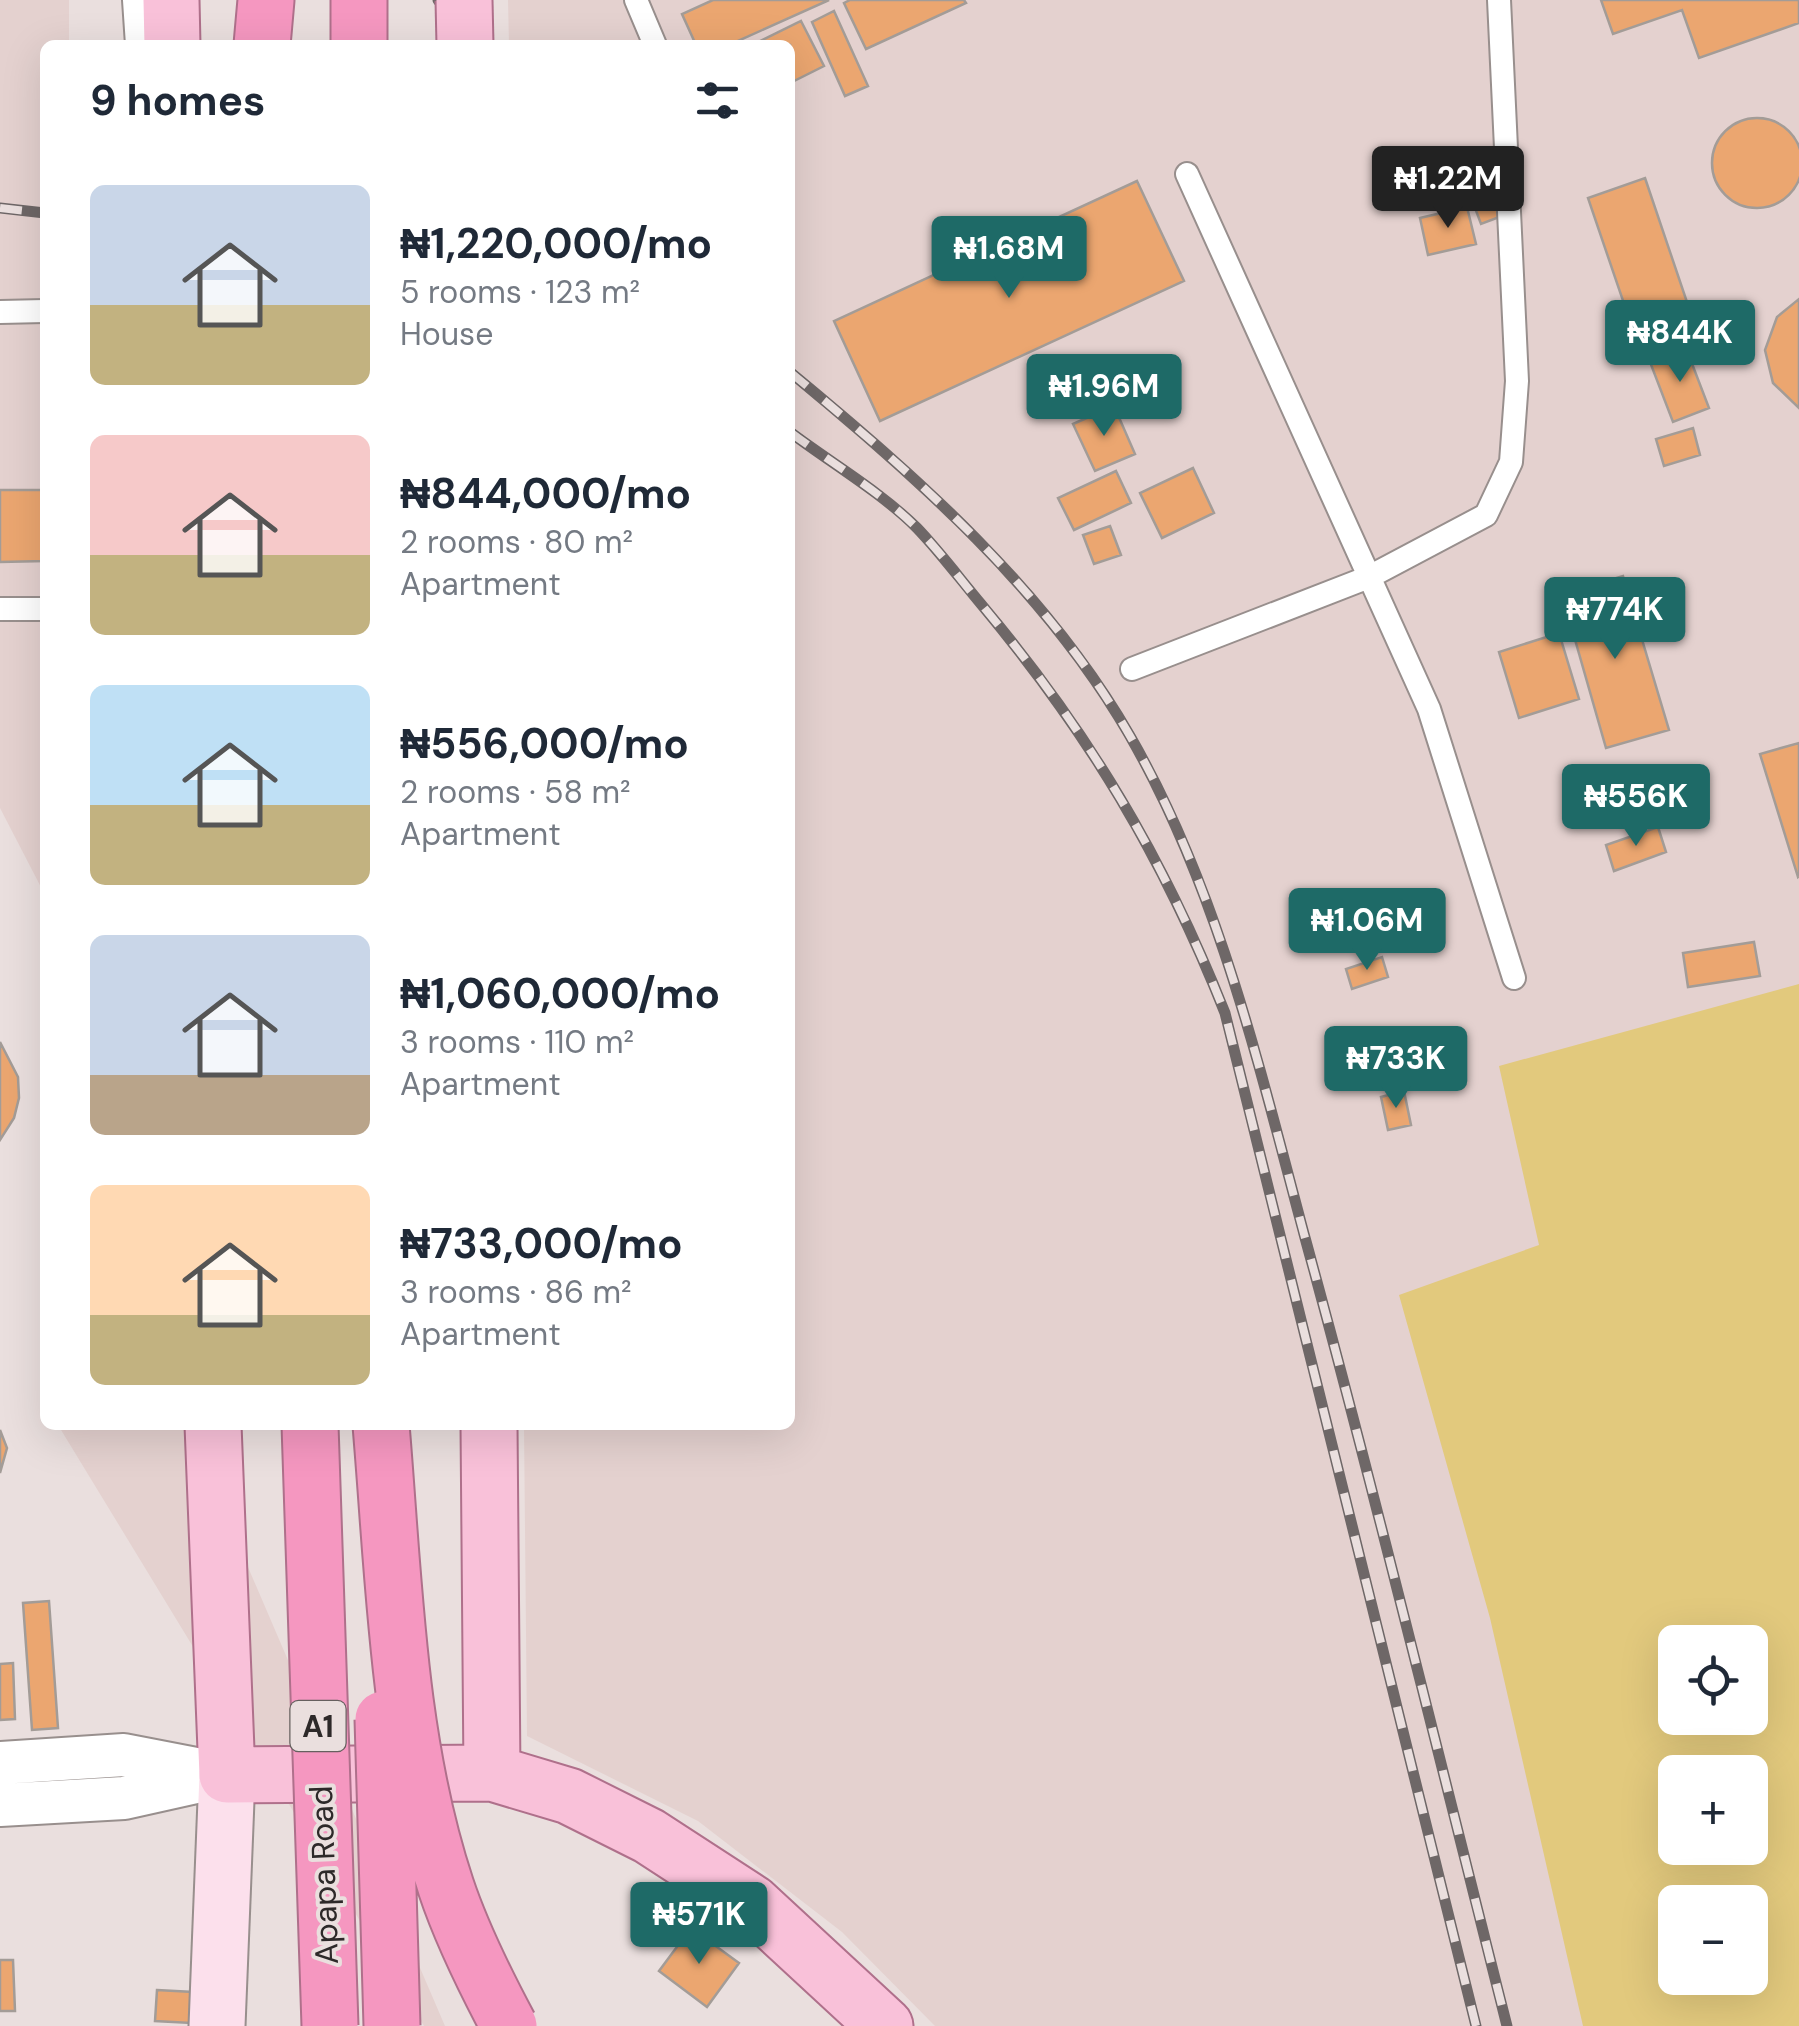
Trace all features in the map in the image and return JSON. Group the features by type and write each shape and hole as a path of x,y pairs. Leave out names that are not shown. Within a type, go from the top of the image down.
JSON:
{"highway":[{"path":"263,40 268,0"},
{"path":"268,0 272,40"},
{"path":"359,0 359,40"},
{"name":"Apapa Road","path":"310,1430 330,2026"},
{"path":"380,1430 402,1663 426,1814 452,1902 477,1966 508,2026"},
{"name":"Apapa Road","path":"380,1430 392,2026"}],"main road":[{"path":"170,0 172,40"},
{"path":"464,0 465,40"},
{"path":"213,1430 227,1775 492,1773 570,1796 649,1836 752,1903 885,2026"},
{"path":"489,1430 492,1773"}],"street":[{"path":"0,1763 124,1755 227,1775"},
{"path":"0,1805 124,1798 227,1775"},
{"path":"217,2026 227,1775"}],"lane":[{"path":"134,0 137,40"},
{"path":"636,0 653,40"},
{"path":"1132,670 1370,577 1486,515 1511,462 1517,382 1500,0"},
{"path":"1186,174 1430,709 1514,978"},
{"path":"0,312 40,310"},
{"path":"0,610 40,610"}],"shaded area":[{"path":"0,0 69,0 69,40 40,40 40,885 0,808"},
{"path":"508,0 1799,0 1799,2026 935,2026 842,1932 698,1821 527,1736 524,1430 795,1430 795,40 509,40"},
{"path":"1799,984 1799,2026 1583,2026 1490,1618 1399,1295 1539,1245 1499,1066"},
{"path":"61,1430 189,1430 445,2026 424,2026"}],"building":[{"path":"713,0 829,0 740,40 694,40 682,14"},
{"path":"1601,0 1799,0 1799,23 1699,58 1682,10 1613,34"},
{"path":"844,3 966,3 866,49"},
{"path":"834,11 868,86 845,96 812,22"},
{"path":"801,21 824,66 795,80 795,40 762,40"},
{"path":"1748,118 1766,118 1782,125 1799,146 1800,177 1795,188 1782,201 1766,208 1748,208 1732,201 1719,188 1712,172 1712,154 1719,138 1732,125"},
{"path":"1645,178 1691,314 1634,333 1588,198"},
{"path":"1137,181 1184,281 880,421 834,321"},
{"path":"1489,185 1502,216 1481,224 1469,192"},
{"path":"1467,207 1476,244 1428,255 1420,218"},
{"path":"1799,299 1799,408 1773,383 1765,350 1777,317"},
{"path":"1686,348 1709,408 1673,422 1650,362"},
{"path":"1114,406 1135,454 1095,471 1073,424"},
{"path":"1693,428 1700,455 1664,466 1656,439"},
{"path":"1193,468 1214,513 1162,538 1140,493"},
{"path":"1116,471 1131,503 1074,530 1058,498"},
{"path":"0,490 40,490 40,561 0,562"},
{"path":"1110,526 1121,555 1094,564 1083,535"},
{"path":"1623,576 1669,730 1606,748 1562,594"},
{"path":"1559,633 1579,699 1519,718 1499,652"},
{"path":"1799,743 1799,876 1798,877 1760,754"},
{"path":"1658,827 1666,852 1614,871 1606,845"},
{"path":"1754,942 1760,976 1688,987 1683,953"},
{"path":"1382,957 1388,977 1352,989 1346,969"},
{"path":"0,1042 18,1077 19,1098 14,1118 0,1140"},
{"path":"1404,1091 1411,1125 1388,1130 1381,1097"},
{"path":"0,1430 7,1448 0,1473"},
{"path":"49,1601 58,1728 32,1730 23,1603"},
{"path":"13,1663 15,1719 0,1720 0,1664"},
{"path":"691,1928 739,1963 707,2007 659,1971"},
{"path":"0,1960 13,1960 15,2011 0,2011"},
{"path":"157,1990 193,1992 191,2023 155,2021"}],"railway":[{"path":"438,0 467,40"},
{"path":"0,208 40,212"},
{"path":"795,376 932,495 1059,632 1130,736 1188,855 1233,979 1270,1107 1507,2026"},
{"path":"795,436 872,490 917,528 1020,652 1120,798 1201,956 1225,1013 1476,2026"}]}
